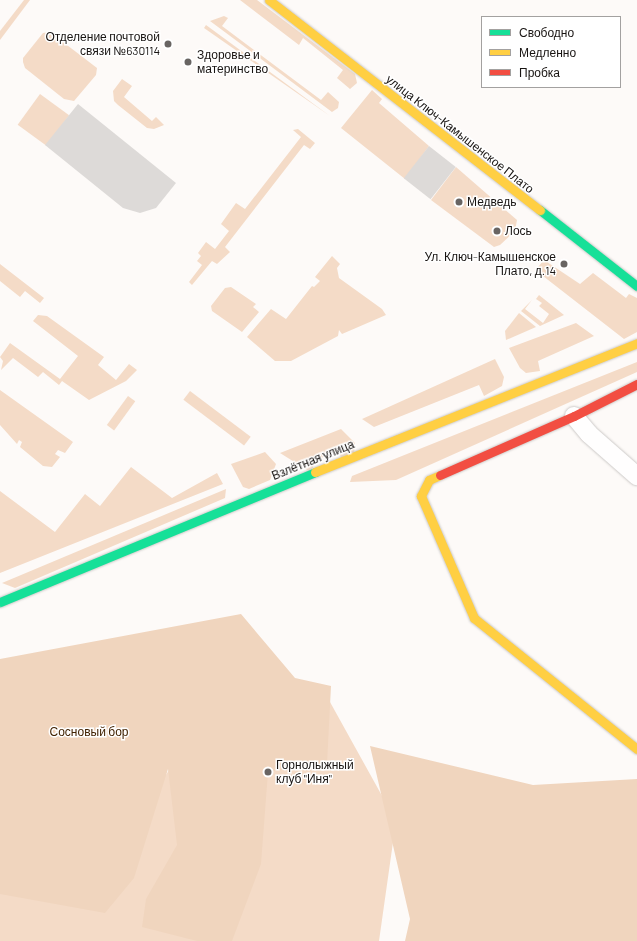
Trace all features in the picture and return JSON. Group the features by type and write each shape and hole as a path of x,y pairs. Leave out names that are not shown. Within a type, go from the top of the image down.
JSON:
{"street":[{"name":"улица Ключ-Камышенское Плато","path":"269,0 637,286"},
{"name":"Взлётная улица","path":"0,602 294,480 636,343"},
{"path":"637,384 574,416 428,481 422,489 421,498 474,618 637,750"},
{"path":"574,416 589,434 637,476"}],"shaded area":[{"path":"24,0 30,0 0,40 0,31"},
{"path":"240,0 257,0 355,74 357,83 350,89 337,78 343,70 303,38 299,45"},
{"path":"224,16 228,18 222,26 321,100 328,92 339,102 338,108 332,112 210,21"},
{"path":"206,25 330,116 204,28"},
{"path":"50,32 97,68 96,75 74,101 64,99 25,68 23,58 43,33"},
{"path":"122,79 132,86 124,97 152,121 156,117 164,125 154,129 147,128 114,101 113,91"},
{"path":"372,90 382,99 379,103 429,146 405,179 341,128"},
{"path":"40,94 69,115 47,146 18,125"},
{"path":"298,129 315,143 310,149 304,145 225,247 230,252 217,264 212,261 192,285 189,282 202,265 197,261 201,256 198,253 206,242 215,249 229,231 221,224 236,203 245,209 301,137 293,130"},
{"path":"456,167 517,220 515,231 500,245 494,247 431,200"},
{"path":"332,256 340,264 337,268 339,278 382,309 386,315 342,334 339,330 338,336 291,361 275,361 247,337 271,309 286,319 312,286 314,287 320,281 315,277"},
{"path":"544,260 580,284 593,273 626,298 629,294 637,298 637,332 624,339 543,276 538,267"},
{"path":"0,264 44,298 40,303 25,291 20,297 0,281"},
{"path":"231,287 256,304 253,307 259,312 242,332 212,311 211,306 225,288"},
{"path":"539,295 564,315 540,326 521,311 532,300 525,309 543,323 549,314 539,306 542,303 536,299"},
{"path":"519,313 536,327 506,340 505,331"},
{"path":"38,315 47,316 104,357 98,365 116,380 129,364 137,370 126,381 89,400 62,381 59,385 43,372 38,377 13,358 1,370 3,361 0,357 10,343 60,379 78,356 33,321"},
{"path":"576,323 594,336 538,361 540,371 526,373 520,368 509,348"},
{"path":"495,359 504,377 502,386 484,396 479,385 374,427 362,419"},
{"path":"637,362 637,372 396,480 350,482 352,476"},
{"path":"0,390 73,442 65,453 58,450 55,454 60,457 52,467 43,466 20,447 22,442 19,440 17,444 0,425"},
{"path":"190,391 251,437 244,446 183,400"},
{"path":"128,396 135,401 114,430 107,425"},
{"path":"341,429 355,443 354,454 343,460 336,450 314,462 312,473 280,453"},
{"path":"265,452 276,464 270,480 249,489 243,487 231,464"},
{"path":"131,467 172,498 217,473 223,484 0,573 0,491 55,532 85,494 100,506"},
{"path":"226,489 225,498 15,588 2,583"},
{"name":"Горнолыжный клуб \"Иня\"","path":"240,663 330,702 396,821 379,941 0,941 0,876 144,808"}],"green space":[{"name":"Сосновый бор","path":"241,614 295,678 331,686 327,764 268,772 261,864 232,941 197,941 142,927 146,899 177,845 168,769 134,878 105,913 0,894 0,659"},
{"path":"370,746 533,785 637,779 637,941 405,941 410,919"}],"building":[{"path":"78,104 176,183 156,208 140,213 123,208 45,145"},
{"path":"429,146 456,167 431,199 404,178"}],"traffic: fast":[{"path":"540,210 637,286"},
{"path":"0,602 315,472"}],"traffic: slow":[{"path":"269,0 540,210"},
{"path":"315,472 637,343"},
{"path":"440,475 429,480 421,496 474,618 637,749"}],"traffic: jam":[{"path":"440,475 574,416 637,384"}],"place":[{"name":"Отделение почтовой связи №630114","path":"168,44"},
{"name":"Здоровье и материнство","path":"188,62"},
{"name":"Медведь","path":"459,202"},
{"name":"Лось","path":"497,231"},
{"name":"Ул. Ключ-Камышенское Плато, д.14","path":"564,264"},
{"name":"Горнолыжный клуб \"Иня\"","path":"268,772"}]}
